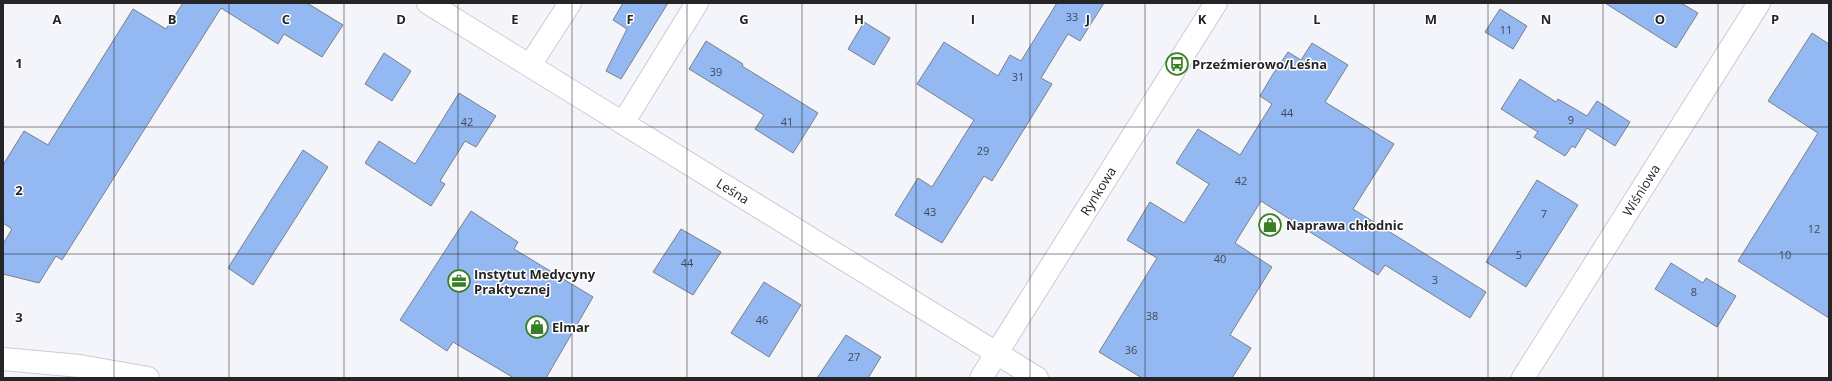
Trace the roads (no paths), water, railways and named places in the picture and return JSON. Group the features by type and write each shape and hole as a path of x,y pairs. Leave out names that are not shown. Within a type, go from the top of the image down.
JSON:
{"street":[{"name":"Leśna","path":"428,3 1037,378"},
{"path":"530,65 570,3"},
{"path":"623,123 697,3"},
{"name":"Rynkowa","path":"981,378 1216,3"},
{"name":"Wiśniowa","path":"1523,378 1758,3"},
{"path":"3,359 80,366 148,378"}],"place":[{"name":"Przeźmierowo/Leśna","path":"1177,64"},
{"name":"Naprawa chłodnic","path":"1270,225"},
{"name":"Instytut Medycyny Praktycznej","path":"459,281"},
{"name":"Elmar","path":"537,327"}]}
